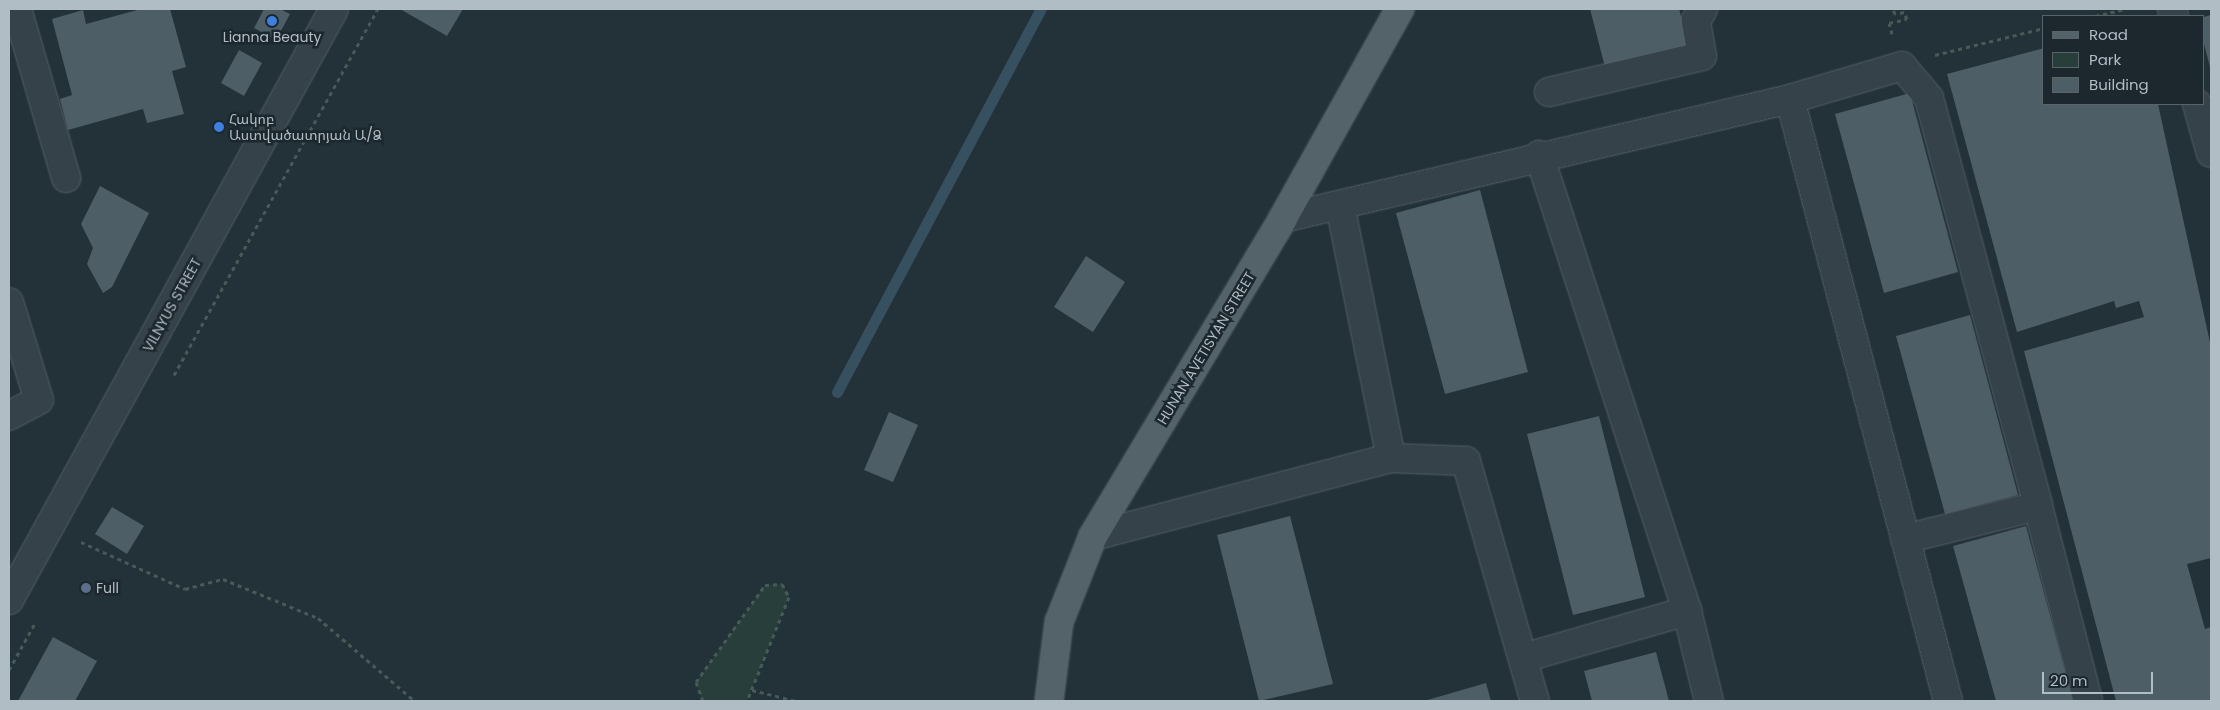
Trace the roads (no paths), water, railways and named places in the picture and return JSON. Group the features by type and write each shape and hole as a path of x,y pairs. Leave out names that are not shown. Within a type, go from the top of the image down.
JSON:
{"main road":[{"name":"HUNAN AVETISYAN STREET","path":"1048,701 1059,622 1094,536 1283,218 1400,9"}],"street":[{"path":"17,9 66,178"},
{"name":"VILNYUS STREET","path":"9,600 334,9"},
{"path":"1549,92 1702,56 1696,21 1703,9"},
{"path":"1283,218 1539,155 1790,99 1902,66 1929,98 2088,701"},
{"path":"1790,99 1948,701"},
{"path":"2197,105 2211,153"},
{"path":"1539,155 1687,611 1709,701"},
{"path":"1340,205 1390,458"},
{"path":"9,302 40,400 9,416"},
{"path":"1094,536 1390,458 1466,461 1535,701"},
{"path":"1905,539 2038,506"},
{"path":"1523,658 1687,611"}],"waterway":[{"path":"837,392 1041,9"}],"place":[{"name":"Lianna Beauty","path":"272,21"},
{"name":"Հակոբ Աստվածատրյան Ա/Ձ","path":"219,127"},
{"name":"Full","path":"86,588"}]}
